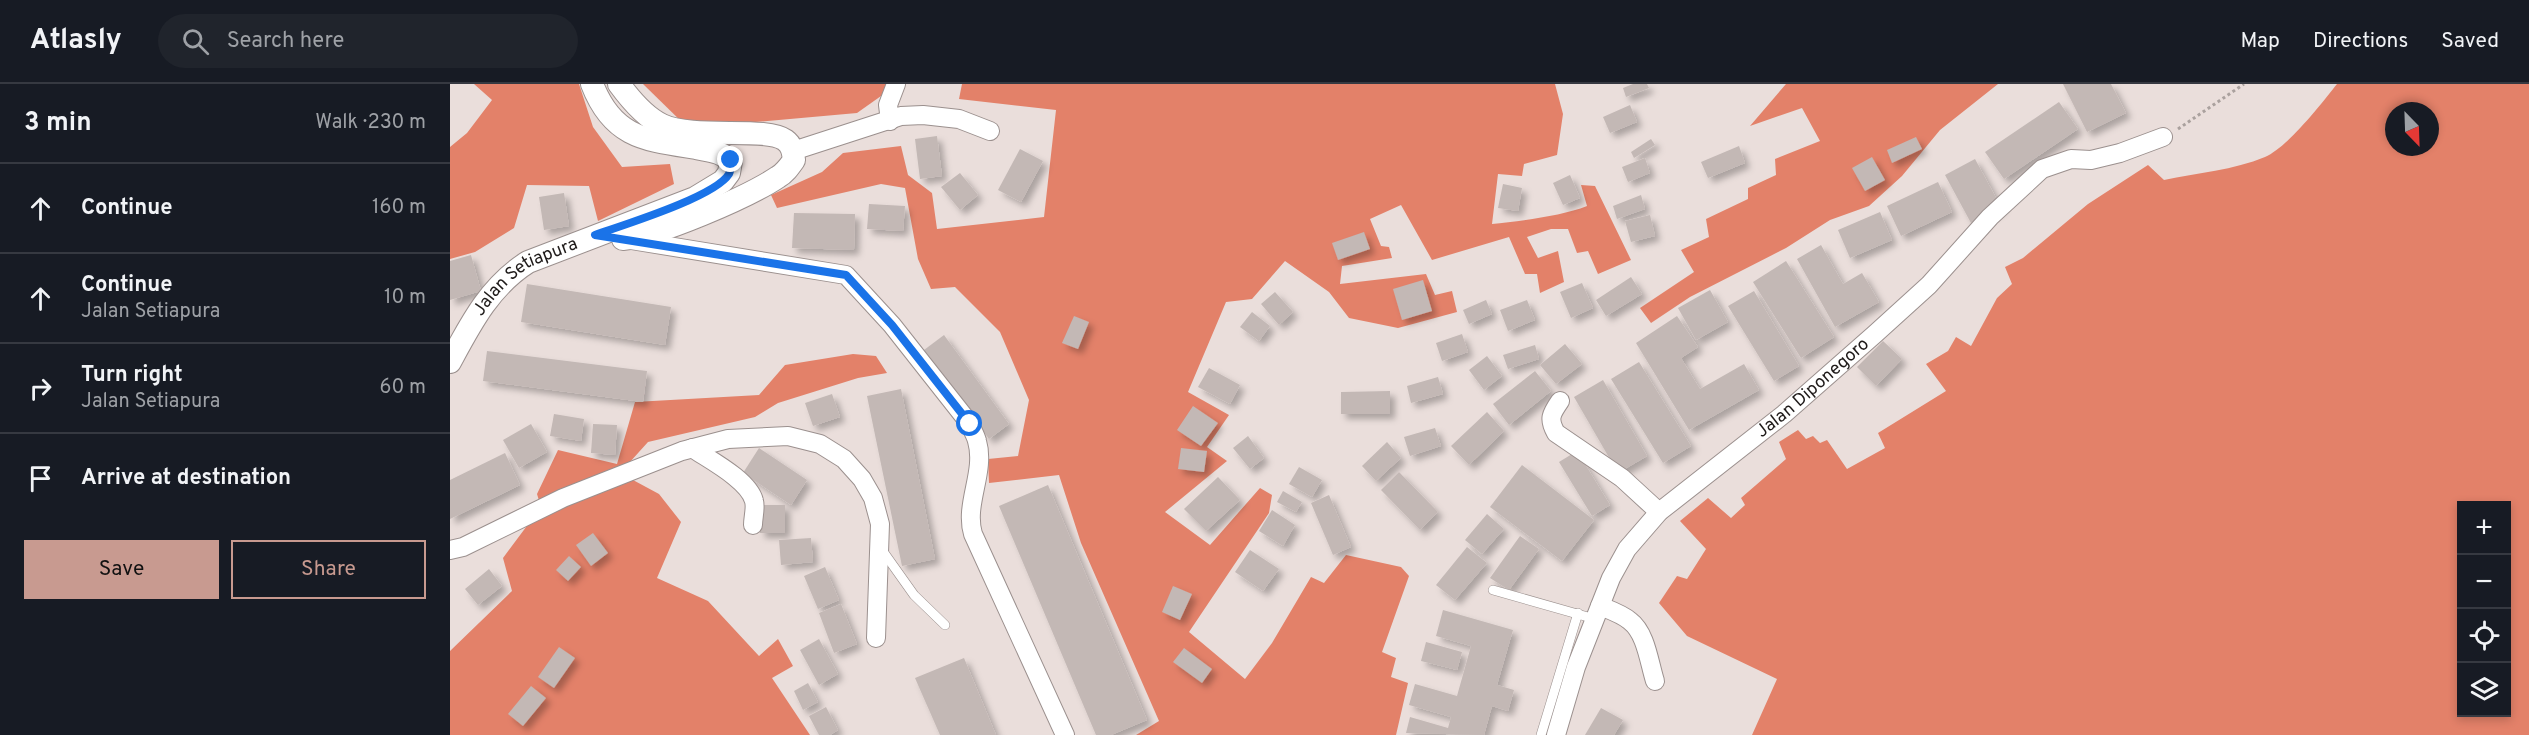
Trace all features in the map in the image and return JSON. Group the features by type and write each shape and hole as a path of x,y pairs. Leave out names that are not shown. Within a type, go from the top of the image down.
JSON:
{"street":[{"name":"Jalan Setiapura","path":"450,362 469,325 490,295 510,273 528,262 695,198 723,181 731,168 731,160 710,150 654,143 633,134 612,119 599,101 592,84"},
{"path":"619,84 632,102 661,125 705,134 761,134 780,137 793,150 901,116 959,118 990,131"},
{"path":"890,121 888,105 896,84"},
{"name":"Jalan Diponegoro","path":"1556,735 1576,667 1611,578 1627,549 1659,512 1784,414 1875,334 1929,285 1990,217 2042,169 2071,159 2091,160 2121,153 2163,137"},
{"name":"Jalan Setiapura","path":"595,235 626,239 680,223 751,193 788,169 794,160 793,150"},
{"path":"626,239 846,275 892,325 970,424 978,443 978,464 970,512 971,529 1065,735"},
{"path":"1560,401 1550,416 1551,425 1556,433 1622,478 1659,512"},
{"path":"450,550 463,547 563,498 692,448 728,439 788,436 820,444 844,459 868,488 873,498 880,524 876,639"},
{"path":"692,448 729,472 752,495 753,525"},
{"path":"1598,613 1629,619 1634,624 1641,635 1655,681"}],"lane":[{"path":"879,545 914,595 945,625"},
{"path":"1493,590 1578,613 1598,613"},
{"path":"1541,735 1578,613"}],"path":[{"path":"2163,137 2184,126 2244,84"}],"shaded area":[{"path":"474,84 579,84 593,127 622,167 670,164 674,184 598,221 589,186 527,185 514,228 475,252 450,259 450,147 467,133 492,100"},
{"path":"643,84 898,84 857,113 688,128"},
{"path":"962,84 1555,84 1563,114 1557,155 1524,164 1522,176 1498,174 1492,224 1528,220 1577,210 1587,206 1581,185 1595,186 1631,260 1598,274 1588,251 1577,253 1568,229 1551,229 1527,237 1538,258 1558,251 1564,282 1540,293 1537,274 1525,274 1509,237 1432,260 1401,205 1370,219 1381,246 1389,247 1392,258 1342,266 1340,284 1426,274 1435,295 1452,291 1457,312 1398,328 1349,318 1329,292 1285,261 1252,299 1226,302 1188,392 1229,415 1207,447 1227,461 1165,512 1210,545 1260,488 1272,495 1269,513 1189,632 1245,679 1272,643 1311,577 1324,583 1346,555 1401,567 1409,576 1382,652 1396,658 1391,677 1408,683 1396,735 1136,735 1159,721 1081,543 1059,475 989,483 988,459 1018,456 1029,400 1000,332 955,287 931,289 918,259 905,188 881,184 777,208 771,195 822,172 843,153 901,146 908,175 932,193 937,229 1044,217 1056,110 959,99"},
{"path":"1786,84 1998,84 1940,130 1902,176 1869,206 1830,220 1786,248 1690,297 1651,323 1640,308 1694,272 1681,250 1709,237 1706,219 1748,199 1748,188 1776,175 1775,159 1820,141 1802,108 1750,126"},
{"path":"2337,84 2529,84 2529,735 1752,735 1777,679 1687,636 1659,603 1677,576 1687,579 1706,549 1680,521 1708,498 1731,518 1745,505 1741,498 1786,459 1779,442 1798,430 1806,439 1813,436 1820,443 1827,440 1847,469 1885,448 1878,433 1946,391 1926,364 1948,351 1956,337 1971,346 1997,298 2012,284 2005,267 2023,258 2088,204 2148,165 2164,180 2253,161 2265,157 2284,144"},
{"path":"853,354 876,356 887,373 858,378 778,403 755,417 648,442 620,473 659,494 681,522 657,578 708,601 759,656 778,639 793,666 772,678 810,735 450,735 450,651 512,591 503,558 541,507 537,494 558,450 617,464 635,402 759,395 785,365"}],"building":[{"path":"1633,84 1647,84 1649,88 1626,97 1623,88"},
{"path":"2063,84 2111,84 2126,113 2087,132"},
{"path":"2059,102 2078,129 2004,179 1985,152"},
{"path":"1630,105 1637,122 1610,133 1603,117"},
{"path":"937,136 942,176 920,179 915,139"},
{"path":"1916,137 1922,149 1892,163 1887,150"},
{"path":"1651,139 1655,145 1634,158 1631,152"},
{"path":"1739,146 1745,163 1708,178 1701,162"},
{"path":"1020,149 1043,161 1021,202 998,190"},
{"path":"1872,157 1885,180 1865,191 1852,168"},
{"path":"1645,158 1650,173 1628,182 1622,167"},
{"path":"1975,159 2001,207 1971,223 1945,175"},
{"path":"960,173 978,195 960,210 941,187"},
{"path":"1570,175 1580,198 1563,205 1553,183"},
{"path":"1938,182 1952,212 1901,236 1887,206"},
{"path":"1503,184 1522,188 1518,211 1498,208"},
{"path":"564,193 569,226 544,230 539,197"},
{"path":"1641,195 1645,209 1617,219 1613,206"},
{"path":"869,204 905,206 903,231 867,229"},
{"path":"1880,212 1892,240 1850,258 1838,230"},
{"path":"794,213 855,214 854,250 792,248"},
{"path":"1650,215 1655,236 1631,242 1625,221"},
{"path":"1364,232 1370,249 1338,260 1332,243"},
{"path":"1821,245 1843,284 1862,273 1879,302 1835,327 1797,259"},
{"path":"471,255 481,291 450,300 450,261"},
{"path":"1786,261 1834,337 1801,358 1753,282"},
{"path":"1631,277 1642,294 1606,316 1596,300"},
{"path":"1423,280 1432,311 1402,320 1393,289"},
{"path":"1582,283 1593,308 1571,318 1560,292"},
{"path":"527,284 671,307 665,345 521,322"},
{"path":"1710,290 1728,322 1696,340 1678,308"},
{"path":"1754,291 1799,366 1774,381 1728,306"},
{"path":"1275,292 1293,312 1279,325 1261,304"},
{"path":"1486,300 1492,314 1469,324 1463,310"},
{"path":"1527,300 1535,320 1508,331 1500,310"},
{"path":"1252,312 1270,326 1259,341 1240,327"},
{"path":"1074,316 1089,322 1078,349 1062,343"},
{"path":"1677,316 1698,347 1681,358 1700,389 1744,364 1759,390 1689,430 1636,343"},
{"path":"1462,334 1468,352 1442,361 1436,343"},
{"path":"944,335 1009,424 989,439 924,350"},
{"path":"1883,341 1902,359 1876,386 1857,367"},
{"path":"1565,344 1582,364 1556,384 1540,365"},
{"path":"1535,345 1539,359 1508,369 1503,355"},
{"path":"487,351 647,371 643,402 483,381"},
{"path":"1487,356 1502,376 1484,390 1469,370"},
{"path":"1639,362 1691,446 1663,463 1611,379"},
{"path":"1209,368 1240,385 1230,404 1198,387"},
{"path":"1535,371 1551,391 1509,425 1493,404"},
{"path":"1438,377 1443,394 1411,403 1407,386"},
{"path":"1603,380 1647,456 1618,473 1574,397"},
{"path":"901,389 935,559 902,566 867,396"},
{"path":"1390,391 1390,414 1341,414 1341,392"},
{"path":"832,394 840,417 813,426 805,403"},
{"path":"1193,406 1218,423 1201,446 1177,430"},
{"path":"1487,412 1504,431 1469,465 1451,446"},
{"path":"554,414 584,419 581,441 550,436"},
{"path":"531,424 547,452 519,468 503,440"},
{"path":"593,424 617,425 615,455 591,453"},
{"path":"1435,428 1441,446 1410,456 1404,437"},
{"path":"1248,436 1264,458 1250,469 1233,448"},
{"path":"1387,442 1401,458 1376,481 1362,466"},
{"path":"759,448 807,480 791,505 743,473"},
{"path":"1181,448 1207,451 1204,472 1178,469"},
{"path":"1577,451 1610,505 1592,516 1559,462"},
{"path":"505,453 520,485 450,519 450,480"},
{"path":"1522,465 1594,520 1562,561 1490,507"},
{"path":"1299,467 1322,480 1312,497 1289,484"},
{"path":"1399,472 1438,512 1420,530 1381,490"},
{"path":"1218,477 1240,500 1206,531 1184,509"},
{"path":"1048,485 1147,720 1111,735 1096,735 999,506"},
{"path":"1283,491 1302,502 1296,512 1277,502"},
{"path":"1329,495 1351,547 1333,555 1311,503"},
{"path":"760,505 785,505 785,533 760,533"},
{"path":"1272,510 1295,525 1283,546 1259,531"},
{"path":"1487,514 1504,529 1482,554 1465,540"},
{"path":"593,533 608,553 591,566 576,545"},
{"path":"1520,536 1539,549 1509,590 1490,578"},
{"path":"811,538 813,562 781,565 779,540"},
{"path":"1467,547 1487,563 1455,600 1436,585"},
{"path":"1250,550 1279,569 1263,591 1235,572"},
{"path":"569,556 581,567 568,581 556,570"},
{"path":"825,567 839,600 818,609 804,576"},
{"path":"489,569 502,586 478,605 465,589"},
{"path":"1173,586 1192,594 1180,620 1162,612"},
{"path":"841,604 857,644 834,653 819,613"},
{"path":"1443,610 1513,630 1497,685 1514,690 1508,711 1492,706 1484,735 1406,733 1410,717 1448,728 1451,717 1409,705 1415,684 1457,696 1471,646 1436,636"},
{"path":"819,639 838,674 819,685 800,650"},
{"path":"1426,642 1462,652 1457,670 1421,661"},
{"path":"559,647 575,658 554,688 538,677"},
{"path":"1184,648 1212,669 1202,683 1173,662"},
{"path":"964,658 996,735 940,735 915,678"},
{"path":"808,683 818,702 803,710 794,691"},
{"path":"531,686 546,698 523,726 508,714"},
{"path":"826,707 838,730 830,735 819,735 809,716"},
{"path":"1601,708 1623,720 1614,735 1585,735"}],"route":[{"path":"731,160 731,168 723,181 695,198 595,235 846,275 892,325 970,424"}]}
